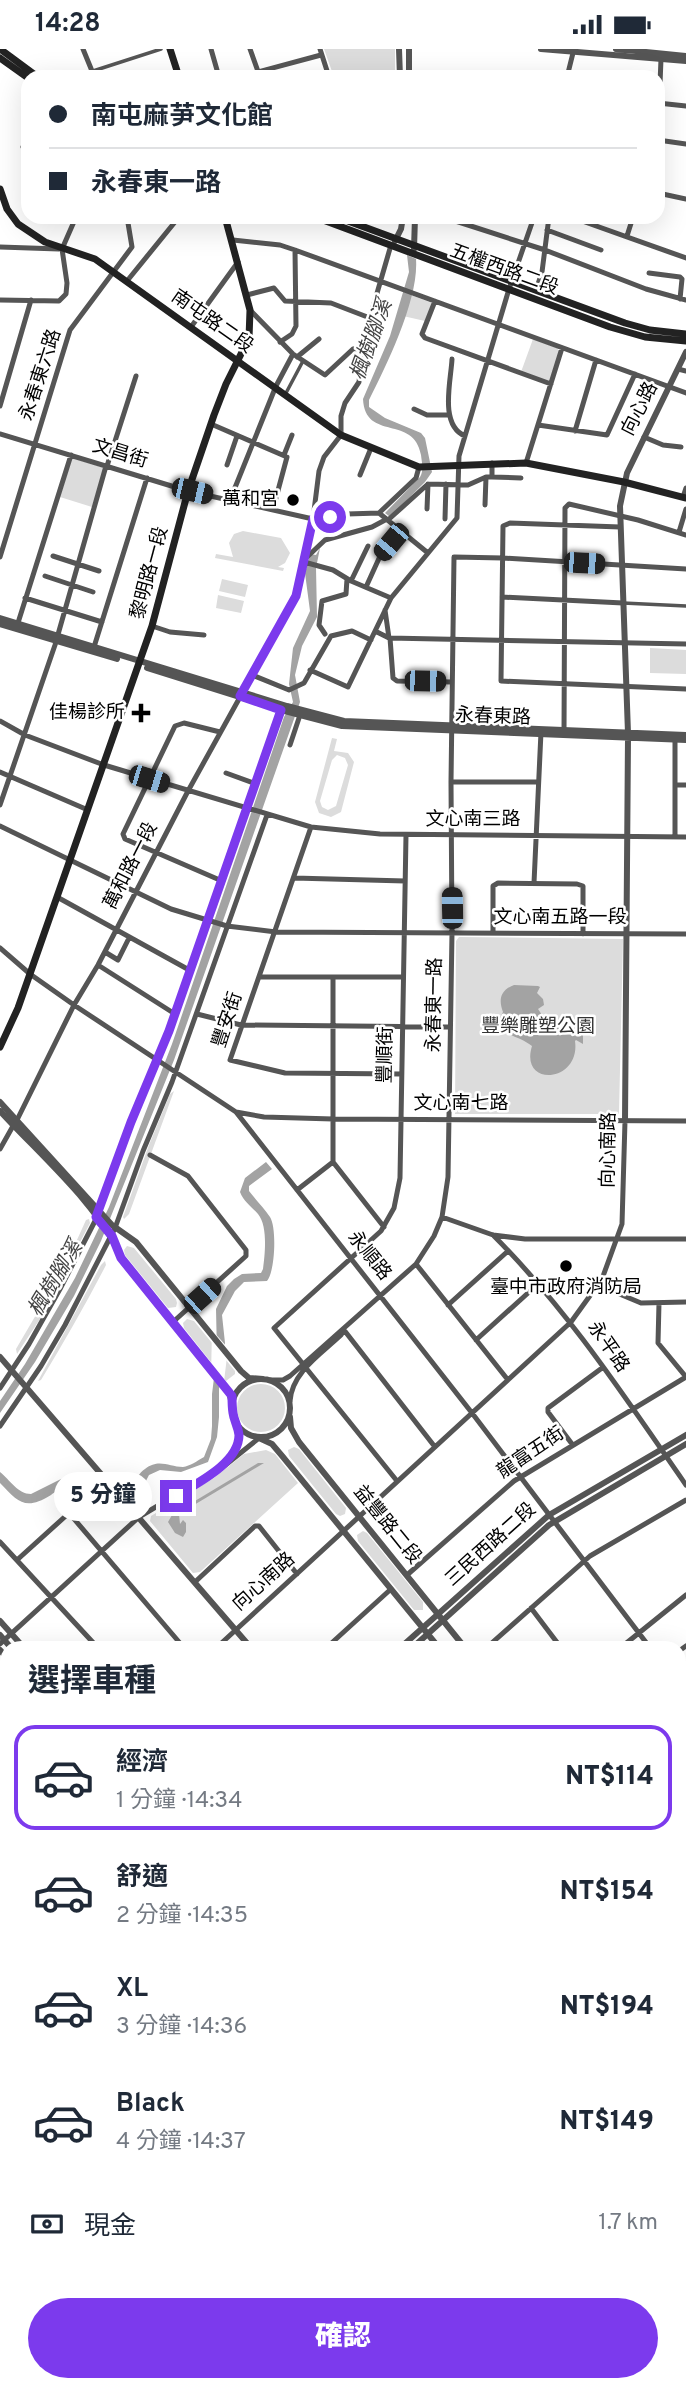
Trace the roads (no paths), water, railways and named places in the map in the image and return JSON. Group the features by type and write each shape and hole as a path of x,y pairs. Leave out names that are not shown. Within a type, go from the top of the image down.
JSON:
{"main road":[{"path":"0,49 28,70"},
{"path":"170,49 177,70"},
{"path":"0,58 21,73"},
{"name":"南屯路二段","path":"0,189 7,209 18,224 45,242 86,254 276,386 341,435 421,467"},
{"name":"黎明路一段","path":"0,1047 18,1008 152,626 188,491 211,424 226,384 251,333 247,295 228,224"},
{"name":"五權西路二段","path":"337,224 394,242"},
{"name":"五權西路二段","path":"353,224 629,333 686,341"},
{"name":"五權西路二段","path":"510,285 537,290 639,327 686,334"},
{"path":"421,467 526,463 685,497"}],"street":[{"path":"83,49 92,70"},
{"path":"95,70 161,49"},
{"path":"211,49 217,70"},
{"path":"250,49 258,70"},
{"path":"399,49 400,70"},
{"path":"409,49 409,70"},
{"path":"541,49 686,61"},
{"path":"616,49 686,56"},
{"path":"569,70 573,50"},
{"path":"270,70 321,52 327,70"},
{"path":"662,59 662,70"},
{"path":"665,104 686,106"},
{"path":"665,141 686,144"},
{"path":"665,194 686,199"},
{"path":"0,300 59,301 66,294 62,249 73,224"},
{"name":"永春東六路","path":"0,557 70,330 132,247 128,224"},
{"path":"127,281 173,224"},
{"path":"341,435 341,417 345,403 359,382 362,348 400,224"},
{"path":"414,250 415,224"},
{"path":"465,224 545,250 646,289 683,297 680,277 649,273"},
{"path":"310,670 348,687 391,598 457,518 457,465 510,285 532,224"},
{"path":"537,290 548,224"},
{"path":"592,224 686,258"},
{"path":"628,236 632,224"},
{"path":"547,230 601,250"},
{"path":"233,240 279,245 295,250 686,393"},
{"path":"0,247 62,249"},
{"path":"280,342 292,334 296,326 295,250"},
{"path":"191,327 238,262"},
{"path":"247,295 274,288 285,302 331,303 370,318"},
{"path":"0,405 32,300"},
{"path":"435,301 422,334 425,338 454,354 487,361 551,384"},
{"path":"250,310 280,342 325,375 353,349 362,348"},
{"path":"230,500 276,386 298,357 319,339"},
{"path":"526,463 562,348"},
{"name":"向心路","path":"624,482 643,436 686,352"},
{"path":"454,354 449,415 460,434 465,436"},
{"path":"286,394 298,357"},
{"path":"575,431 596,360"},
{"path":"678,369 686,371"},
{"path":"538,425 607,435 635,375"},
{"path":"0,805 65,610 136,376"},
{"path":"414,409 427,415 449,415"},
{"path":"211,424 287,457 273,509"},
{"name":"文昌街","path":"0,434 188,491 313,519"},
{"path":"284,456 292,435"},
{"name":"萬和路一段","path":"0,1149 188,791 296,596 313,519 319,471 332,444 341,435"},
{"path":"227,465 237,436"},
{"path":"643,436 663,445 681,447"},
{"path":"360,475 372,447"},
{"path":"17,626 71,455"},
{"path":"485,505 492,463"},
{"path":"379,513 416,478 421,467"},
{"path":"391,598 318,564 305,561 324,540 388,520 428,484 468,485 489,477 521,478"},
{"path":"94,647 148,478"},
{"name":"向心南路","path":"224,1641 571,1322 598,1285 617,1240 622,1224 625,1121 628,736 620,527 624,482"},
{"path":"427,509 428,484"},
{"path":"445,519 446,484"},
{"path":"685,497 686,488"},
{"path":"564,733 565,508 569,504 686,535"},
{"path":"679,532 686,509"},
{"path":"313,519 347,513 379,513 428,553"},
{"path":"620,527 510,523 503,527 500,681 686,689"},
{"path":"366,587 381,554 401,530"},
{"path":"325,634 319,625 322,601 346,594 349,580 368,546"},
{"path":"53,556 99,571"},
{"name":"永春東一路","path":"266,1380 287,1378 304,1366 338,1332 344,1330 416,1264 434,1236 442,1217 448,1183 454,557 503,558"},
{"path":"503,558 686,569"},
{"path":"45,576 93,592"},
{"path":"502,597 686,606"},
{"path":"25,598 102,622"},
{"path":"385,610 393,678 397,681 452,681"},
{"path":"0,618 17,626 284,708 210,921 176,1014 131,1122 99,1215 60,1289 0,1388"},
{"path":"0,624 17,626"},
{"path":"152,626 170,632 204,635"},
{"path":"253,675 289,689 304,683 331,636 352,631 370,640"},
{"path":"375,631 390,638 686,644"},
{"path":"56,638 94,647 139,663"},
{"name":"永春東路","path":"284,708 342,726 686,738"},
{"path":"290,745 299,713"},
{"path":"0,721 25,735 104,765 249,810"},
{"path":"220,732 179,723 175,726 124,834 125,839 222,881"},
{"path":"534,883 541,732"},
{"path":"675,737 675,837"},
{"path":"0,772 88,810"},
{"path":"226,773 256,784"},
{"path":"451,782 538,782"},
{"path":"675,785 686,785"},
{"name":"文心南三路","path":"249,810 311,827 356,833 686,837"},
{"path":"0,1426 65,1325 112,1230 197,1014 264,814"},
{"path":"0,826 171,909 210,921"},
{"name":"豐安街","path":"311,827 230,1060 285,1073 402,1074"},
{"name":"豐順街","path":"304,1366 274,1328 384,1227 398,1197 406,835"},
{"path":"294,878 405,881"},
{"path":"493,933 493,886 498,883 534,883 583,886 583,934"},
{"path":"57,897 191,971"},
{"name":"文心南五路一段","path":"210,921 226,926 276,932 686,934"},
{"path":"105,952 118,960 130,937"},
{"name":"永順路","path":"0,948 30,974 74,1005 236,1112 472,1413 645,1641"},
{"path":"98,965 176,1014"},
{"path":"259,977 402,977"},
{"path":"333,977 333,1162 384,1227"},
{"path":"197,1014 241,1025 450,1027"},
{"path":"0,1102 15,1123 112,1230 136,1242 249,1378 266,1380 282,1388 290,1401"},
{"path":"0,1111 15,1123"},
{"name":"文心南七路","path":"236,1112 264,1117 333,1119 686,1121"},
{"path":"150,1155 188,1176 246,1249 246,1256 173,1322"},
{"path":"297,1190 333,1162"},
{"path":"442,1217 493,1235 550,1241 686,1240"},
{"path":"112,1230 121,1258 232,1396 237,1423 237,1444 215,1472"},
{"name":"永平路","path":"493,1235 539,1283 571,1322 686,1485"},
{"path":"448,1305 508,1251"},
{"path":"416,1264 508,1380"},
{"path":"476,1340 539,1283"},
{"path":"598,1285 641,1303 686,1302"},
{"path":"659,1303 658,1343 686,1377"},
{"path":"344,1330 435,1447"},
{"path":"0,1357 246,1641"},
{"path":"304,1366 397,1481"},
{"name":"永春東一路","path":"290,1401 292,1386 304,1366"},
{"path":"572,1444 548,1412 548,1408 603,1368"},
{"name":"龍富五街","path":"407,1575 520,1476 686,1377"},
{"path":"232,1404 240,1388 266,1380"},
{"name":"益豐路二段","path":"290,1401 291,1428 296,1438 461,1641"},
{"path":"2,1640 12,1634 139,1517 215,1472 259,1438 280,1430 290,1417"},
{"name":"益豐路二段","path":"237,1423 246,1433 272,1445 434,1641"},
{"name":"三民西路二段","path":"441,1616 554,1521 664,1453 686,1436"},
{"path":"245,1450 259,1444 272,1445"},
{"name":"三民西路二段","path":"410,1641 426,1630 549,1515 664,1453 686,1444"},
{"path":"494,1641 590,1556 686,1500"},
{"path":"17,1560 69,1513 178,1641"},
{"path":"195,1582 256,1526 259,1526 297,1574"},
{"path":"0,1542 92,1641"},
{"path":"334,1641 391,1589"},
{"path":"628,1641 686,1595"},
{"path":"531,1608 556,1641"},
{"path":"0,1621 18,1641"},
{"name":"三民西路二段","path":"417,1641 426,1630"}],"place":[{"name":"萬和宮","path":"293,500"},
{"name":"佳楊診所","path":"141,713"},
{"name":"臺中市政府消防局","path":"566,1266"}],"water label":[{"name":"楓樹腳溪","path":"372,340"},
{"name":"楓樹腳溪","path":"56,1279"}],"park label":[{"name":"豐樂雕塑公園","path":"538,1027"}]}
